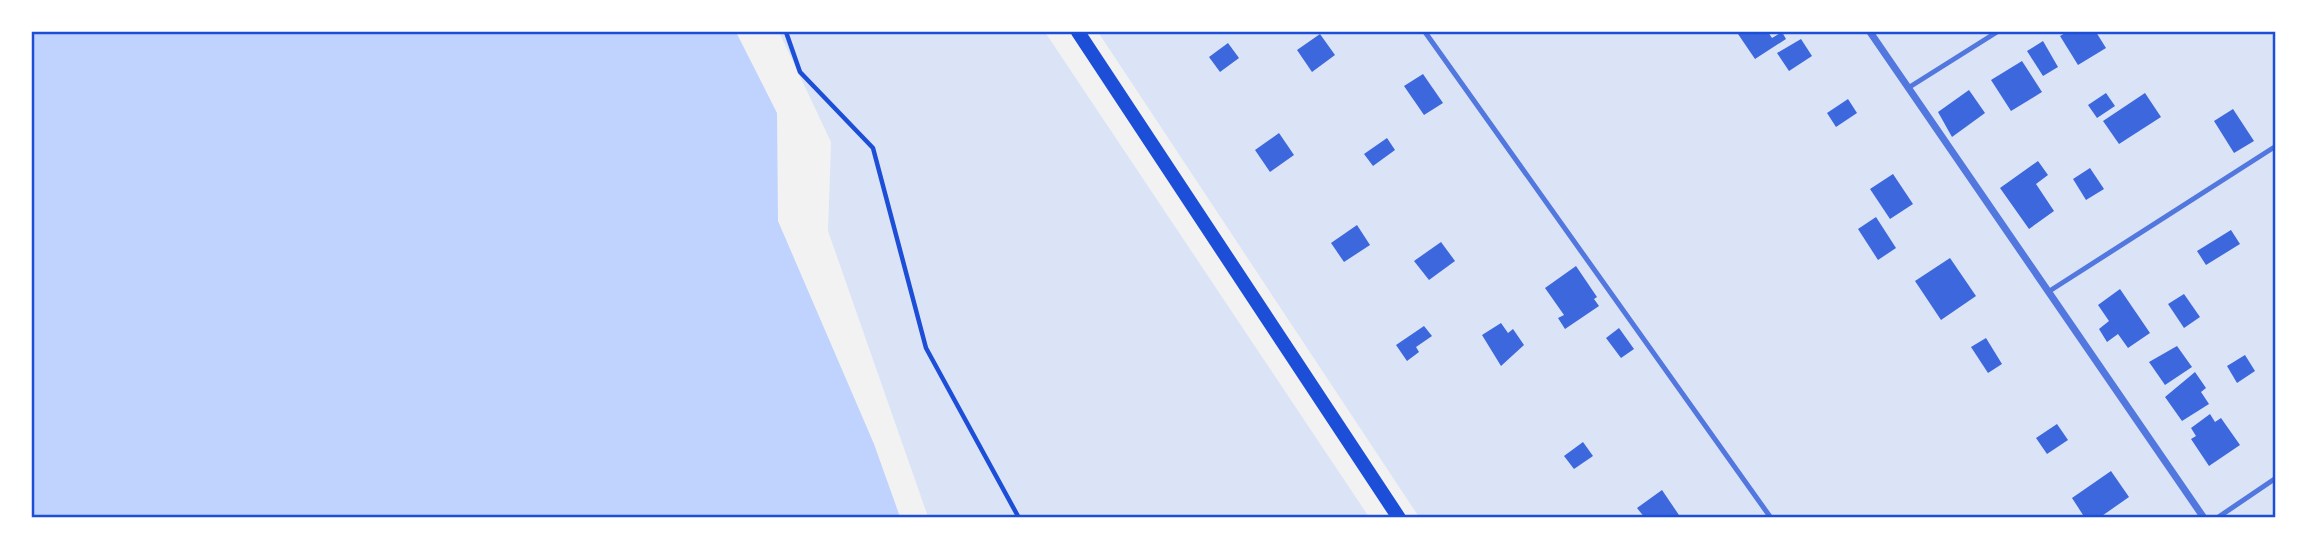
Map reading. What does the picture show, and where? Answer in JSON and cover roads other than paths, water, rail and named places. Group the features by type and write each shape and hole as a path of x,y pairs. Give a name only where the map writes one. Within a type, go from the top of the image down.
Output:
{"main road":[{"path":"1078,32 1399,517"}],"street":[{"path":"1870,32 2204,517"}],"lane":[{"path":"1425,32 1771,517"},
{"path":"1908,88 1997,32"},
{"path":"2049,292 2276,146"},
{"path":"2217,517 2276,478"}],"water":[{"path":"32,32 736,32 777,113 778,221 874,444 900,517 32,517"}]}
